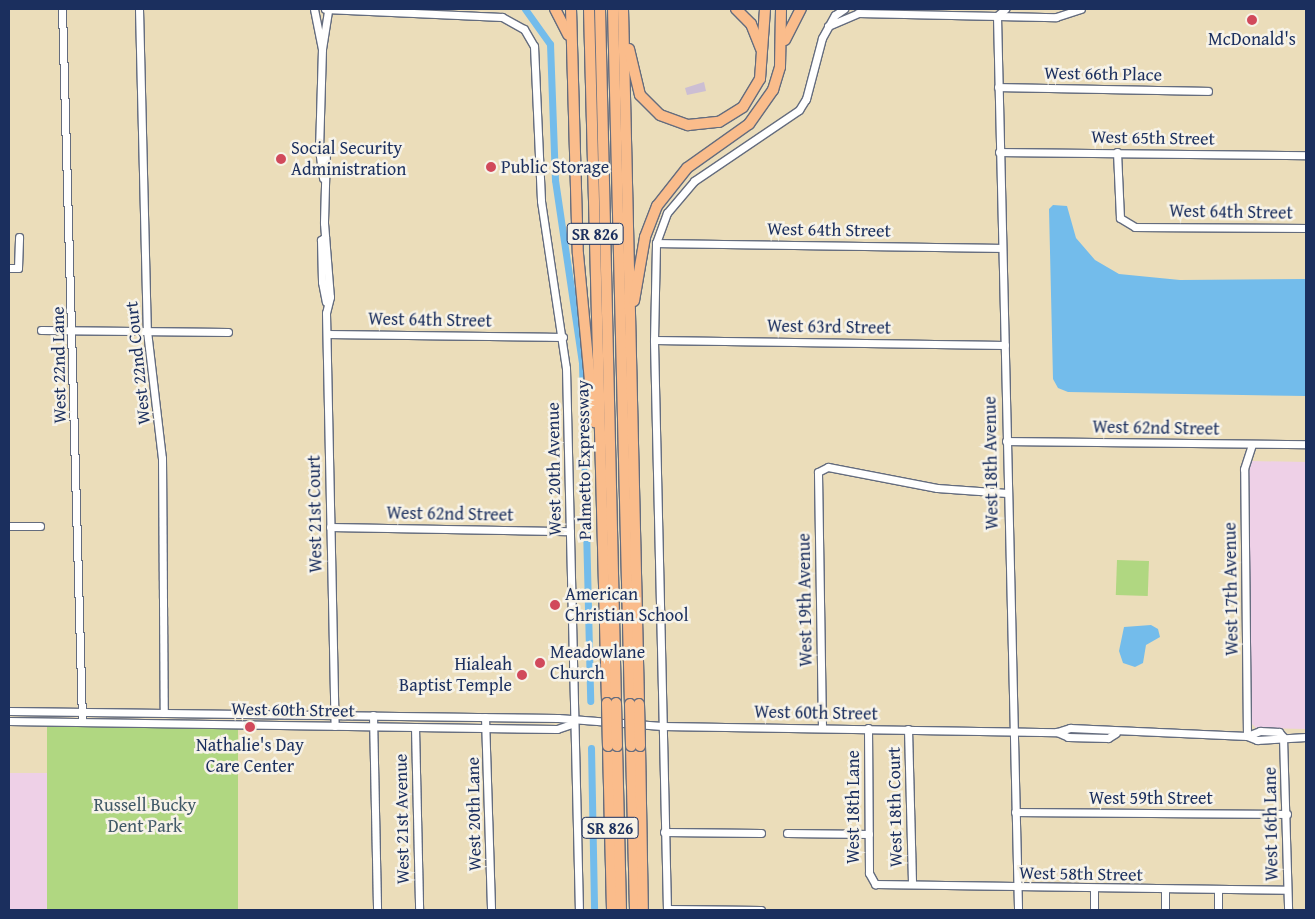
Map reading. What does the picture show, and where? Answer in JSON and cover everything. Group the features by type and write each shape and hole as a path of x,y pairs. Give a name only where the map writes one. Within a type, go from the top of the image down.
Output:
{"highway":[{"path":"555,9 571,43"},
{"path":"571,9 578,254 590,398 600,459"},
{"name":"Palmetto Expressway","path":"590,9 600,459 612,703 612,910"},
{"path":"600,9 612,703"},
{"path":"612,9 634,704"},
{"path":"623,9 640,95 674,122 704,126 737,111 760,79 765,9"},
{"name":"SR 826","path":"623,9 630,327 634,704 644,910"},
{"path":"736,9 750,24 763,55"},
{"path":"630,327 643,245 657,206 687,168 758,113 777,79 781,53 781,9"},
{"path":"781,53 800,9"},
{"path":"613,746 621,910"},
{"path":"635,746 635,910"}],"street":[{"name":"West 22nd Lane","path":"62,9 74,330 82,722"},
{"name":"West 22nd Court","path":"139,9 147,331 162,458 164,713"},
{"name":"West 21st Court","path":"314,9 322,49"},
{"path":"761,910 667,909 654,340 656,242 667,213 694,181 799,110 828,26 844,9"},
{"path":"997,16 1005,9"},
{"name":"West 21st Court","path":"326,10 322,49 322,147 326,150 323,178 325,237 329,258 326,302 334,726"},
{"name":"West 20th Avenue","path":"326,10 498,16 526,32 536,54 541,192 563,337 570,531 579,910"},
{"path":"828,26 858,13 1056,17 1080,10"},
{"name":"West 18th Avenue","path":"997,16 1005,345 1006,492 1018,910"},
{"name":"West 66th Place","path":"998,87 1208,91"},
{"name":"West 65th Street","path":"999,152 1306,155"},
{"name":"West 64th Street","path":"1117,152 1120,218 1135,227 1306,228"},
{"path":"9,268 18,268 18,236"},
{"name":"West 64th Street","path":"656,242 1002,248"},
{"path":"41,330 228,332"},
{"name":"West 64th Street","path":"327,334 563,337"},
{"name":"West 63rd Street","path":"654,340 1005,345"},
{"name":"West 62nd Street","path":"1006,441 1306,444"},
{"name":"West 17th Avenue","path":"1247,736 1244,469 1252,444"},
{"name":"West 19th Avenue","path":"822,728 818,472 828,467 936,488 1006,492"},
{"path":"9,526 40,526"},
{"name":"West 62nd Street","path":"330,527 570,531"},
{"name":"West 60th Street","path":"9,711 485,717 662,726 1057,732 1068,737 1108,738 1116,733 1247,736 1275,741 1283,737 1306,737"},
{"path":"373,715 377,910"},
{"name":"West 20th Lane","path":"485,717 487,728 491,910"},
{"name":"West 60th Street","path":"9,721 557,729 575,723"},
{"name":"West 21st Avenue","path":"415,727 419,910"},
{"name":"West 18th Lane","path":"868,728 869,873 875,884"},
{"name":"West 18th Court","path":"908,729 912,884"},
{"name":"West 16th Lane","path":"1283,737 1287,814 1288,910"},
{"name":"West 59th Street","path":"1015,812 1287,814"},
{"path":"664,832 761,833"},
{"path":"787,833 868,834"},
{"name":"West 58th Street","path":"875,884 1094,890 1287,890"},
{"path":"1094,890 1094,910"},
{"path":"1165,891 1165,910"},
{"path":"1218,891 1218,910"}],"shaded area":[{"path":"704,82 706,91 687,95 685,88"},
{"path":"1251,461 1306,462 1306,729 1256,728 1251,723 1246,467"},
{"path":"9,773 48,773 48,910 9,910"}],"green space":[{"path":"1117,560 1149,561 1148,596 1116,595"},
{"name":"Russell Bucky Dent Park","path":"47,722 238,722 238,910 47,910"}],"water":[{"path":"1053,205 1067,206 1076,238 1095,260 1119,274 1180,280 1306,279 1306,396 1068,392 1058,388 1053,379 1049,209"},
{"path":"1151,625 1158,629 1160,637 1146,645 1143,663 1135,667 1123,663 1119,651 1124,627"}],"waterway":[{"path":"525,9 550,44 555,180 582,363 590,701"},
{"path":"591,748 594,910"}],"place":[{"name":"McDonald's","path":"1252,20"},
{"name":"Social Security Administration","path":"281,159"},
{"name":"Public Storage","path":"491,167"},
{"name":"American Christian School","path":"555,605"},
{"name":"Meadowlane Church","path":"540,663"},
{"name":"Hialeah Baptist Temple","path":"522,675"},
{"name":"Nathalie's Day Care Center","path":"250,727"}]}
